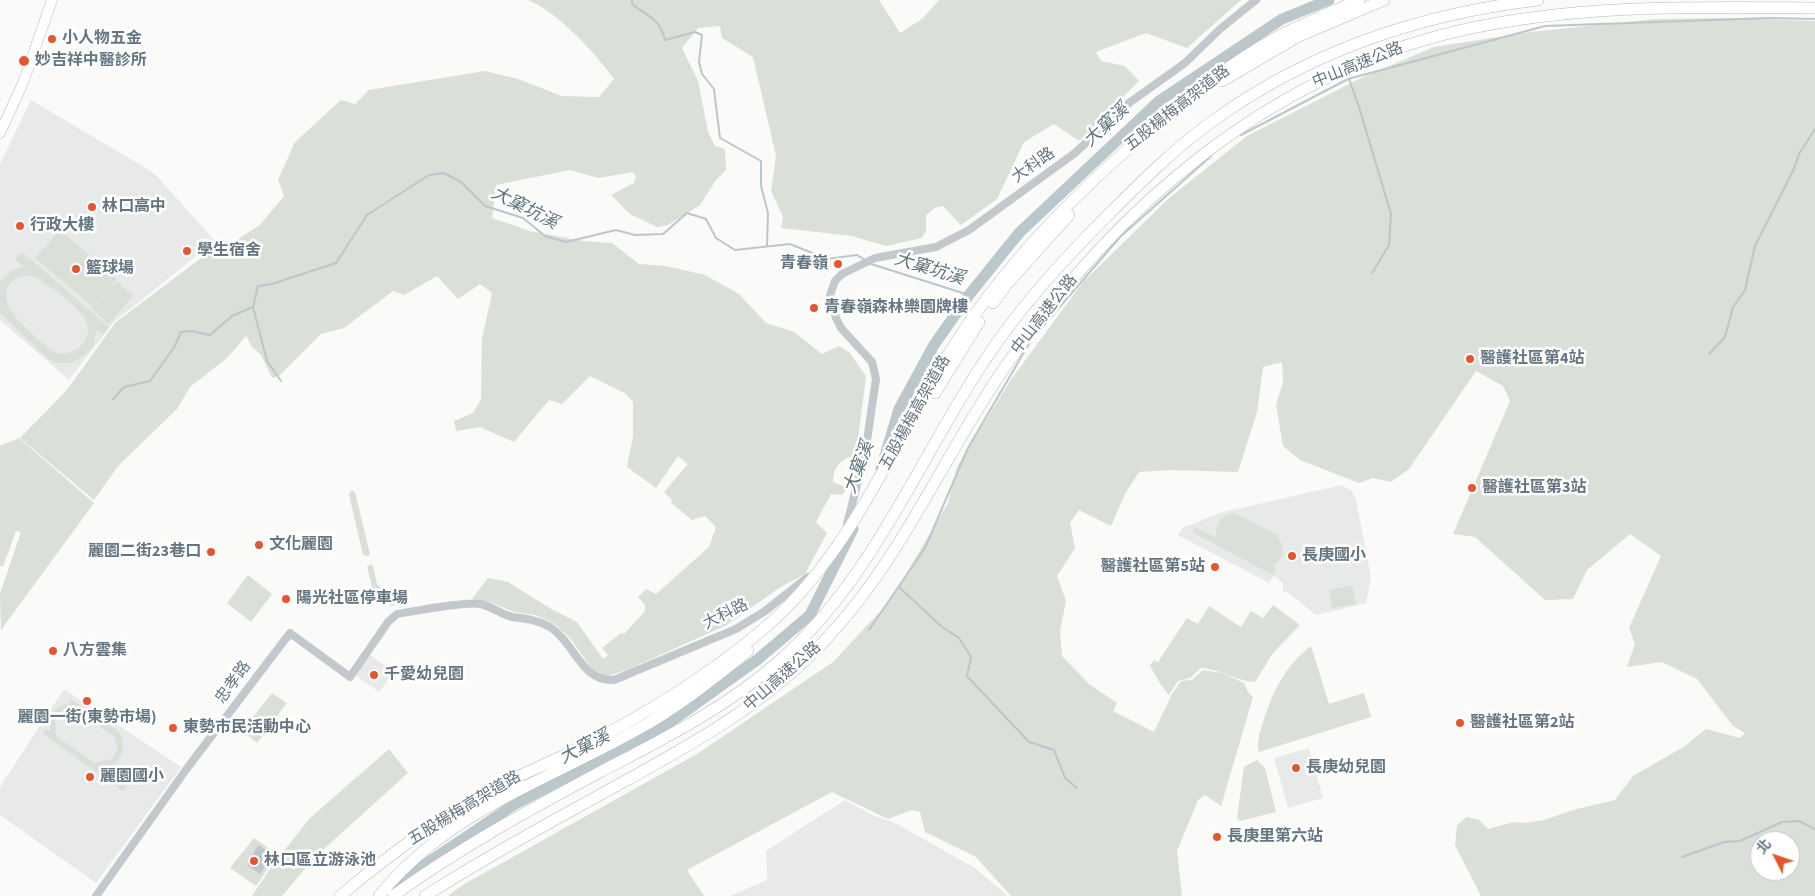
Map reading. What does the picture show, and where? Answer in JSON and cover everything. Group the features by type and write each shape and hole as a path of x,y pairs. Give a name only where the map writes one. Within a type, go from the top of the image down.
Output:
{"highway":[{"name":"五股楊梅高架道路","path":"340,896 412,840 448,816 512,779 577,749 672,696 706,674 768,624 820,569 878,482 939,370 963,331 1000,279 1054,219 1112,162 1200,88 1246,56 1293,29 1359,0"},
{"name":"五股楊梅高架道路","path":"379,896 423,852 471,815 661,716 708,683 766,636 808,593 851,538 880,492 961,348 1007,284 1060,224 1118,165 1220,82 1297,37 1384,0"},
{"name":"中山高速公路","path":"394,896 477,840 708,714 780,661 815,626 881,538 983,363 1015,318 1058,266 1144,180 1206,126 1276,80 1338,50 1416,22 1450,13 1538,0"},
{"name":"中山高速公路","path":"426,896 493,854 696,742 759,700 796,670 830,636 864,593 918,512 1003,370 1078,272 1159,192 1248,121 1291,94 1350,66 1396,48 1460,30 1545,17 1630,8 1815,8"}],"main road":[{"path":"0,133 23,83 52,0"}],"street":[{"name":"大科路","path":"290,632 350,677 388,622 397,614 474,604 548,626 565,639 590,674 597,679 614,680 736,629 765,611 820,566 847,524 865,454 872,408 875,369 866,355 841,328 832,305 831,287 842,274 875,258 936,246 969,230 1076,153 1128,102 1185,63 1232,18 1256,0"},
{"name":"忠孝路","path":"96,896 188,767 290,632"}],"shaded area":[{"path":"528,0 879,0 900,33 922,19 939,0 1241,0 1187,48 1146,33 1096,52 1101,61 1125,66 1139,81 1079,141 1054,124 1024,142 997,199 961,225 943,206 935,208 926,215 926,231 922,238 886,246 852,236 781,228 783,217 771,191 776,156 753,57 722,38 720,26 698,28 682,48 698,81 708,132 715,146 725,149 726,170 716,180 700,205 668,225 657,227 630,214 611,195 634,183 636,177 633,172 598,178 570,170 496,185 492,218 530,231 583,241 612,243 639,264 666,266 705,275 739,294 766,323 794,332 822,354 839,346 849,352 866,376 856,455 842,461 836,467 833,482 848,488 842,495 831,494 816,522 827,533 805,574 779,588 727,625 629,669 608,676 600,675 592,669 570,638 553,623 535,615 514,612 490,602 472,599 488,578 508,582 553,610 577,622 603,659 608,655 602,648 621,633 624,634 645,611 645,605 638,597 646,589 656,594 709,547 716,527 705,516 692,520 671,503 672,500 664,492 688,464 678,456 656,488 627,467 633,436 633,402 626,394 590,376 562,404 549,400 514,442 480,427 456,431 454,421 473,413 481,399 482,339 492,293 480,284 458,299 437,276 404,295 393,291 344,328 321,334 279,376 272,378 261,355 252,347 246,336 227,358 190,387 177,409 118,466 94,500 20,438 67,390 115,323 213,249 216,253 260,225 284,196 278,180 295,142 341,100 355,104 369,90 485,71 518,79 562,96 599,97 614,79 576,35 552,14"},
{"path":"1727,18 1815,21 1815,896 1481,896 1455,845 1457,825 1467,817 1479,820 1488,829 1514,822 1525,823 1544,820 1573,810 1615,800 1633,776 1685,746 1706,729 1740,738 1745,733 1733,726 1697,679 1662,662 1627,667 1635,644 1629,628 1661,556 1630,534 1587,570 1573,599 1545,600 1475,537 1453,534 1510,401 1503,386 1476,371 1409,469 1391,482 1373,478 1359,483 1300,460 1283,446 1276,405 1283,382 1282,362 1263,367 1257,412 1238,472 1171,470 1139,472 1126,492 1111,526 1079,510 1070,523 1075,548 1057,576 1066,601 1060,631 1062,656 1089,684 1117,703 1113,711 1154,732 1172,694 1181,681 1192,680 1203,670 1222,673 1244,683 1248,692 1253,697 1221,806 1205,795 1198,800 1177,851 1182,896 1011,896 976,857 925,832 920,812 912,810 888,819 832,792 687,870 704,896 448,896 461,886 697,754 833,662 890,601 948,503 957,467 1010,381 1083,282 1168,199 1247,136 1361,78 1434,47 1530,32 1655,19"},
{"name":"林口高中","path":"31,100 154,173 215,241 113,323 69,380 0,320 0,164"},
{"name":"籃球場","path":"60,230 117,279 93,307 35,258"},
{"path":"22,252 109,327 103,335 96,330 94,344 88,353 72,363 56,363 48,359 0,313 0,282 13,270 23,267 15,259","holes":["29,275 35,277 69,302 83,316 88,329 87,336 80,347 67,353 52,351 14,315 6,298 7,289 11,283 22,276"]},
{"path":"117,281 133,296 109,324 92,309"},
{"path":"19,438 94,503 1,630 0,594 21,532 16,531 3,567 0,566 0,446"},
{"name":"長庚國小","path":"1342,485 1352,491 1356,500 1371,577 1366,603 1316,615 1287,592 1283,593 1283,583 1274,576 1269,583 1178,535 1184,527 1223,512"},
{"path":"351,490 355,492 370,554 368,556 363,555 349,495"},
{"path":"1231,513 1276,534 1279,538 1283,552 1280,560 1272,566 1276,568 1273,575 1192,532 1195,527 1216,537 1216,529 1219,522"},
{"path":"370,564 373,566 377,584 396,600 397,604 391,606 373,590 367,567"},
{"path":"248,575 272,594 251,622 227,603"},
{"path":"1352,585 1356,604 1332,608 1329,590"},
{"path":"1273,605 1300,625 1273,653 1255,682 1241,680 1215,670 1201,668 1190,678 1178,681 1169,695 1161,685 1150,666 1154,660 1158,662 1187,618 1198,624 1209,606 1241,627 1251,611 1263,618"},
{"path":"1311,646 1329,704 1364,693 1371,717 1259,752 1260,731 1280,681 1293,662"},
{"name":"千愛幼兒園","path":"370,655 394,672 379,692 358,677 356,673"},
{"name":"麗園國小","path":"64,689 181,767 96,883 0,815 0,787"},
{"path":"272,693 287,703 257,743 242,731"},
{"path":"71,699 118,731 123,743 122,754 116,763 105,770 127,786 123,791 43,734 46,729 51,732 50,722 55,710 68,704","holes":["69,709 77,711 114,736 118,749 112,759 94,763 56,736 55,721 63,711"]},
{"name":"長庚幼兒園","path":"1309,748 1323,798 1288,808 1274,758"},
{"path":"389,749 408,773 315,857 282,896 252,896 272,866 310,818"},
{"path":"1257,760 1265,768 1276,812 1240,821 1237,817 1244,767"},
{"path":"845,800 874,816 895,823 975,868 1008,896 730,896 767,880 766,851"},
{"name":"林口區立游泳池","path":"254,838 277,854 256,886 230,868"},
{"path":"258,845 273,854 260,874 247,865"}],"waterway":[{"name":"大窠坑溪","path":"632,0 632,4 656,22 663,32 665,40 695,32 702,35 699,62 702,74 714,89 720,138 761,161 761,186 768,213 767,245"},
{"name":"大窠溪","path":"881,469 899,409 934,345 969,295 1019,233 1159,101 1282,19 1329,0"},
{"path":"1241,135 1348,79 1545,26 1769,18 1815,19"},
{"path":"1349,79 1391,214 1389,245 1372,273"},
{"path":"1709,354 1725,337 1733,307 1745,290 1755,246 1793,171 1799,154 1815,129"},
{"path":"1039,331 1120,237 1211,156"},
{"name":"大窠坑溪","path":"113,399 124,387 150,381 175,346 181,332 192,331 210,335 232,316 253,307 258,286 272,284 336,263 367,215 429,175 444,173 461,182 485,206 523,218 545,236 566,242 616,230 635,235 663,234 687,213 706,219 716,238 735,250 790,244 827,259 857,255 865,260"},
{"name":"大窠坑溪","path":"871,264 969,295"},
{"path":"253,307 267,361 281,381"},
{"path":"869,630 925,548 968,448 1030,342"},
{"name":"大窠溪","path":"390,888 515,804 662,728 757,660 810,615 853,529"},
{"path":"899,587 942,627 959,638 971,657 967,676 1029,742 1054,750 1065,778 1077,788"},
{"path":"1682,857 1724,842 1740,841 1782,822 1799,821 1815,829"}],"place":[{"name":"小人物五金","path":"52,39"},
{"name":"妙吉祥中醫診所","path":"24,61"},
{"name":"林口高中","path":"92,207"},
{"name":"行政大樓","path":"20,226"},
{"name":"學生宿舍","path":"187,251"},
{"name":"青春嶺","path":"838,264"},
{"name":"籃球場","path":"76,269"},
{"name":"青春嶺森林樂園牌樓","path":"814,308"},
{"name":"醫護社區第4站","path":"1470,359"},
{"name":"醫護社區第3站","path":"1472,488"},
{"name":"文化麗園","path":"259,545"},
{"name":"麗園二街23巷口","path":"211,552"},
{"name":"長庚國小","path":"1292,556"},
{"name":"醫護社區第5站","path":"1215,567"},
{"name":"陽光社區停車場","path":"286,599"},
{"name":"八方雲集","path":"53,651"},
{"name":"千愛幼兒園","path":"374,675"},
{"name":"麗園一街(東勢市場)","path":"87,701"},
{"name":"醫護社區第2站","path":"1460,723"},
{"name":"東勢市民活動中心","path":"173,728"},
{"name":"長庚幼兒園","path":"1296,768"},
{"name":"麗園國小","path":"90,777"},
{"name":"長庚里第六站","path":"1217,837"},
{"name":"林口區立游泳池","path":"254,861"}]}
